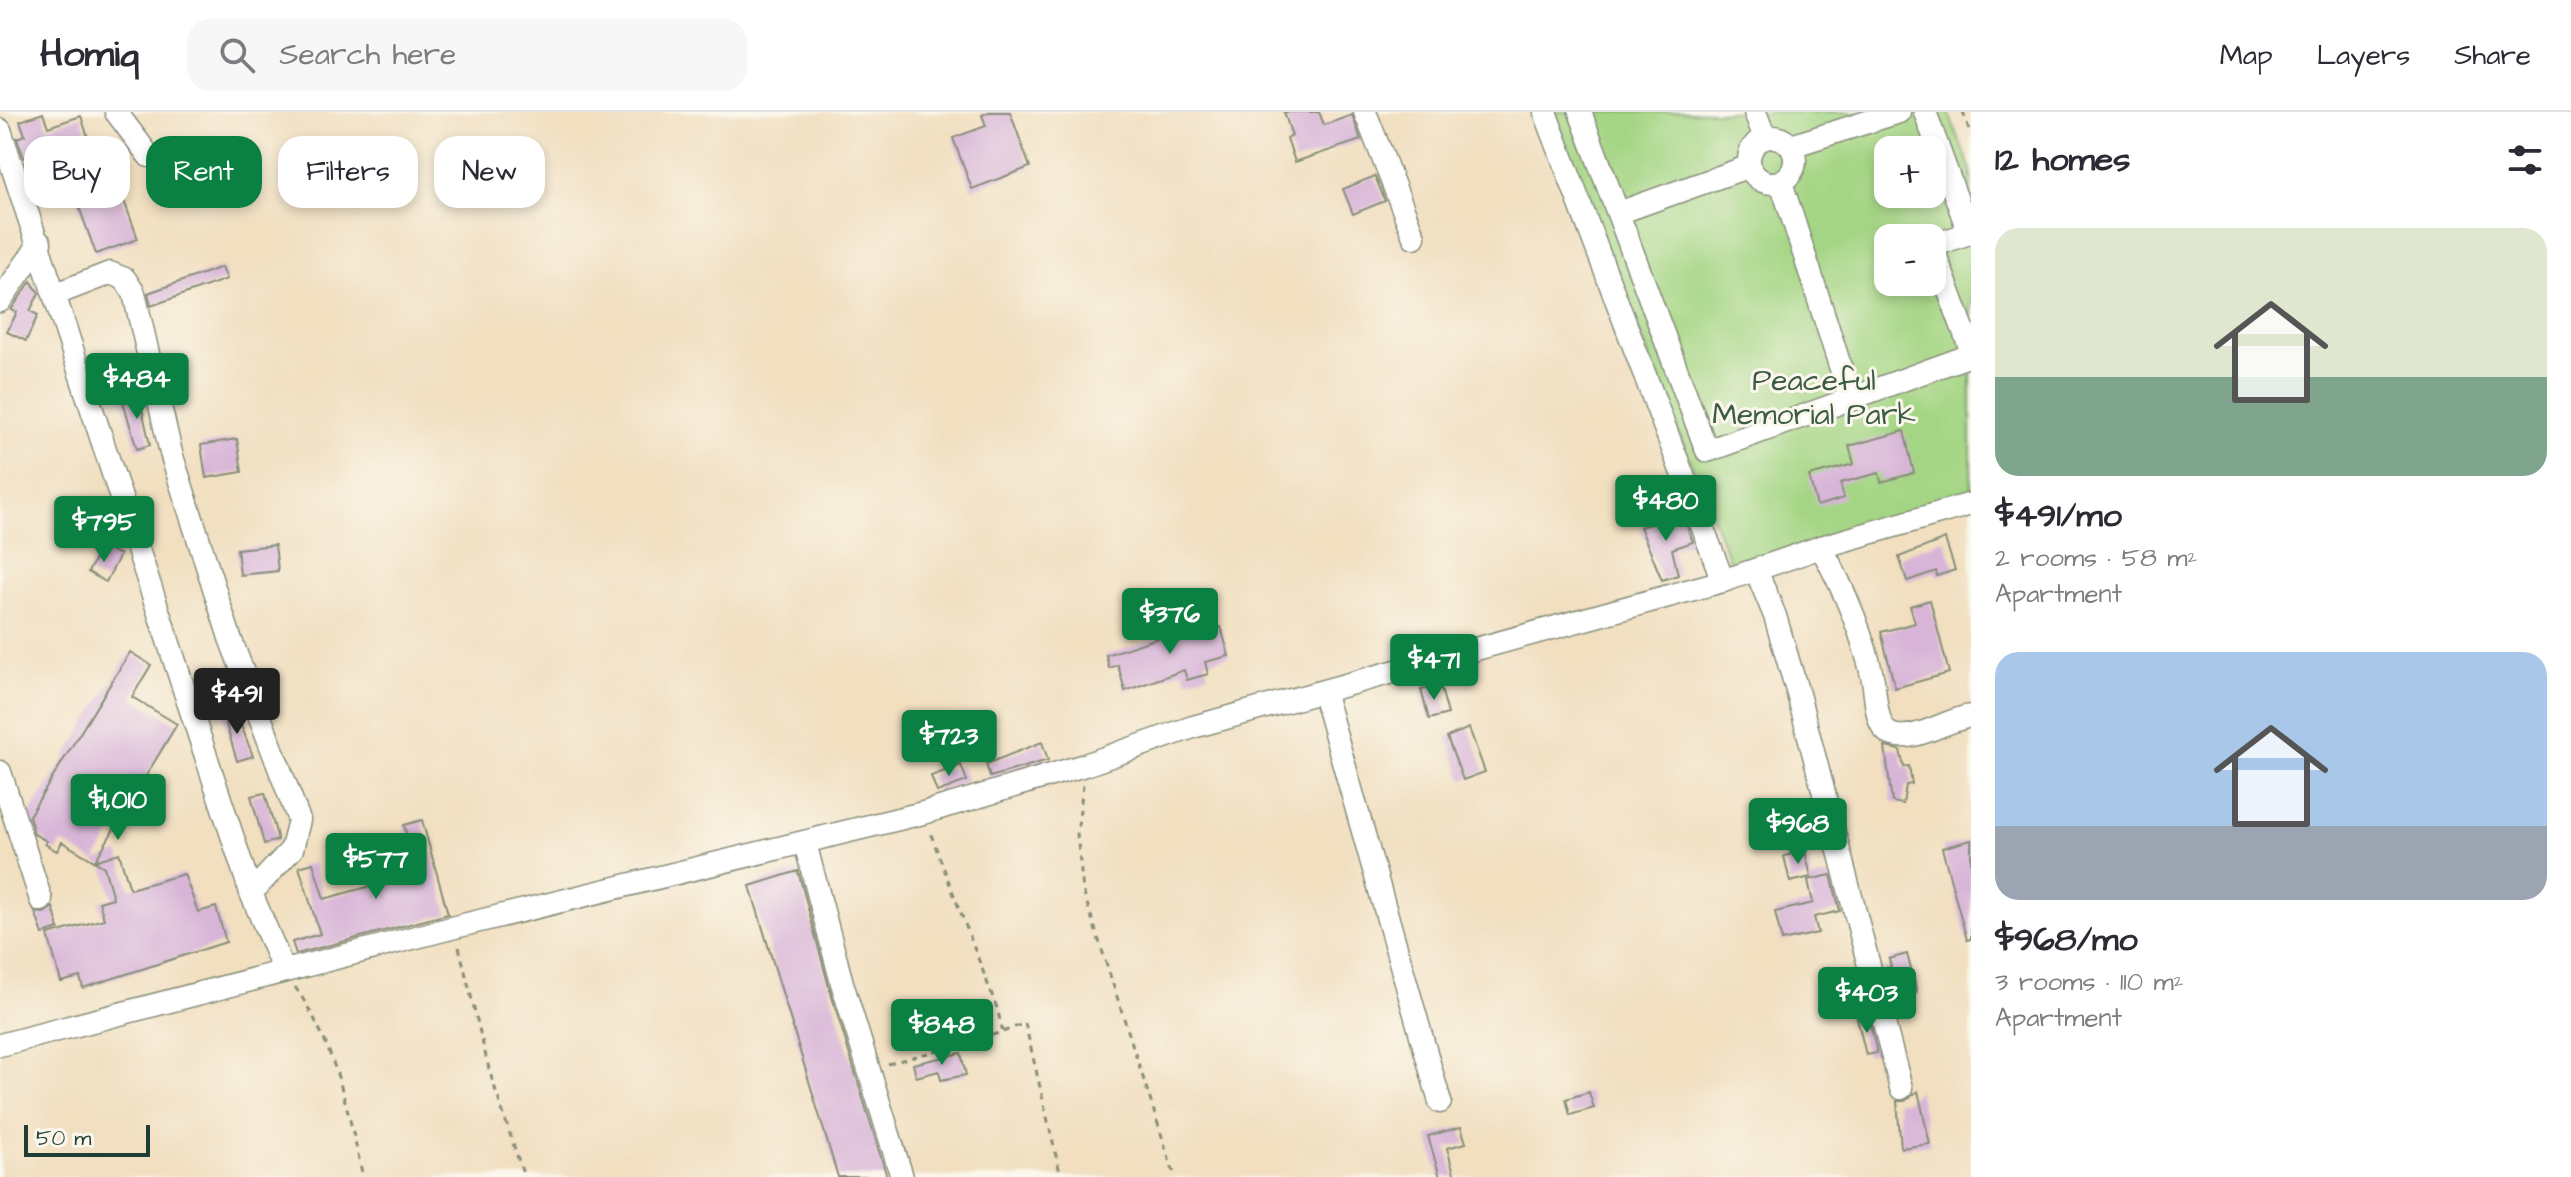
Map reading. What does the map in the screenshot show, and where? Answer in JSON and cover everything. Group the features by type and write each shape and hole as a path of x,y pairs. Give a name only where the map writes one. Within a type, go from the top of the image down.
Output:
{"street":[{"path":"116,112 146,152"},
{"path":"1365,112 1414,237"},
{"path":"1545,112 1723,581"},
{"path":"1580,112 1707,451 1851,400 1971,352 1946,284"},
{"path":"1755,112 1765,138"},
{"path":"1791,146 1899,112"},
{"path":"1925,112 1969,233 1946,241"},
{"path":"0,130 5,165 40,243 251,893 284,971"},
{"path":"1776,137 1791,146 1795,164 1793,172 1781,182 1761,181 1750,166 1751,152 1765,138 1776,137"},
{"path":"1618,213 1750,166"},
{"path":"1781,182 1851,400"},
{"path":"0,301 40,243"},
{"path":"56,294 110,273 125,279 134,293 171,453 230,638 299,820 292,849 251,893"},
{"path":"0,1045 455,927 923,813 1085,765 1193,727 1324,694 1723,581 1821,547 1971,504"},
{"path":"1821,547 1852,608 1872,677 1881,727 1890,735 1904,737 1971,716"},
{"path":"1756,570 1775,616 1798,694 1901,1088"},
{"path":"1324,694 1440,1102"},
{"path":"0,772 41,900"},
{"path":"805,843 842,983 902,1177"}],"path":[{"path":"1963,112 1971,135"},
{"path":"1085,765 1077,834 1083,891 1175,1177"},
{"path":"923,813 997,1008 1003,1032"},
{"path":"455,927 490,1073 524,1177"},
{"path":"284,971 317,1019 345,1098 363,1177"},
{"path":"870,1069 1025,1023 1061,1177"}],"green space":[{"name":"Peaceful Memorial Park","path":"1553,112 1948,112 1971,170 1971,495 1732,567"}],"building":[{"path":"1010,112 1030,167 972,189 953,138 986,126 982,115"},
{"path":"1284,112 1319,112 1324,125 1352,115 1361,140 1295,162 1287,138 1292,136"},
{"path":"43,113 48,127 81,116 87,136 24,136 24,158 17,138 25,135 20,121"},
{"path":"1375,176 1385,201 1353,214 1343,189"},
{"path":"79,208 127,208 138,239 96,254"},
{"path":"222,267 227,279 151,306 148,293"},
{"path":"31,281 39,293 30,311 38,315 26,341 7,332 17,312 11,310"},
{"path":"139,395 150,445 137,449 122,398"},
{"path":"1904,431 1914,473 1881,482 1879,473 1840,483 1844,498 1817,506 1809,476 1854,464 1849,446"},
{"path":"237,439 242,472 206,478 201,445"},
{"path":"1682,514 1693,542 1672,549 1678,575 1662,580 1640,527"},
{"path":"1945,539 1955,570 1937,576 1936,571 1907,581 1899,557"},
{"path":"275,545 278,571 240,575 237,549"},
{"path":"102,546 120,555 106,582 88,572"},
{"path":"1930,600 1949,673 1895,688 1881,632 1915,623 1910,606"},
{"path":"1210,621 1212,630 1221,627 1229,656 1205,662 1208,674 1187,680 1184,670 1125,691 1118,665 1109,668 1106,655"},
{"path":"130,652 151,665 132,697 177,724 95,861 119,853 130,889 184,874 198,912 216,907 226,942 83,988 80,977 61,982 48,935 104,919 99,902 113,898 104,867 62,842 57,851 45,844 47,841 34,834 29,816"},
{"path":"1440,685 1448,714 1429,719 1421,690"},
{"path":"235,710 253,756 237,761 223,714"},
{"path":"1469,728 1485,772 1463,780 1447,737"},
{"path":"1042,742 1048,760 990,777 986,764"},
{"path":"1885,747 1900,750 1904,767 1909,766 1912,784 1906,785 1903,804 1892,802"},
{"path":"961,765 967,781 937,792 931,776"},
{"path":"265,793 278,840 264,844 251,796"},
{"path":"422,820 448,914 296,954 292,942 320,934 299,867 313,863 324,899 418,873 404,825"},
{"path":"1971,840 1971,939 1967,940 1942,848"},
{"path":"1805,851 1811,877 1790,882 1784,856"},
{"path":"798,871 829,987 887,1177 838,1177 750,886"},
{"path":"1831,875 1840,911 1814,917 1818,933 1782,941 1775,912 1813,903 1808,880"},
{"path":"53,907 59,929 43,934 35,912 44,913"},
{"path":"1907,954 1917,992 1892,999 1884,969 1891,967 1889,959"},
{"path":"1868,1015 1877,1053 1866,1055 1857,1018"},
{"path":"961,1053 966,1075 941,1080 939,1071 916,1077 913,1064"},
{"path":"1918,1091 1930,1144 1901,1148 1897,1101 1905,1101"},
{"path":"1589,1092 1594,1108 1570,1115 1566,1099"},
{"path":"1461,1127 1466,1143 1447,1148 1455,1177 1440,1177 1428,1136"}]}
